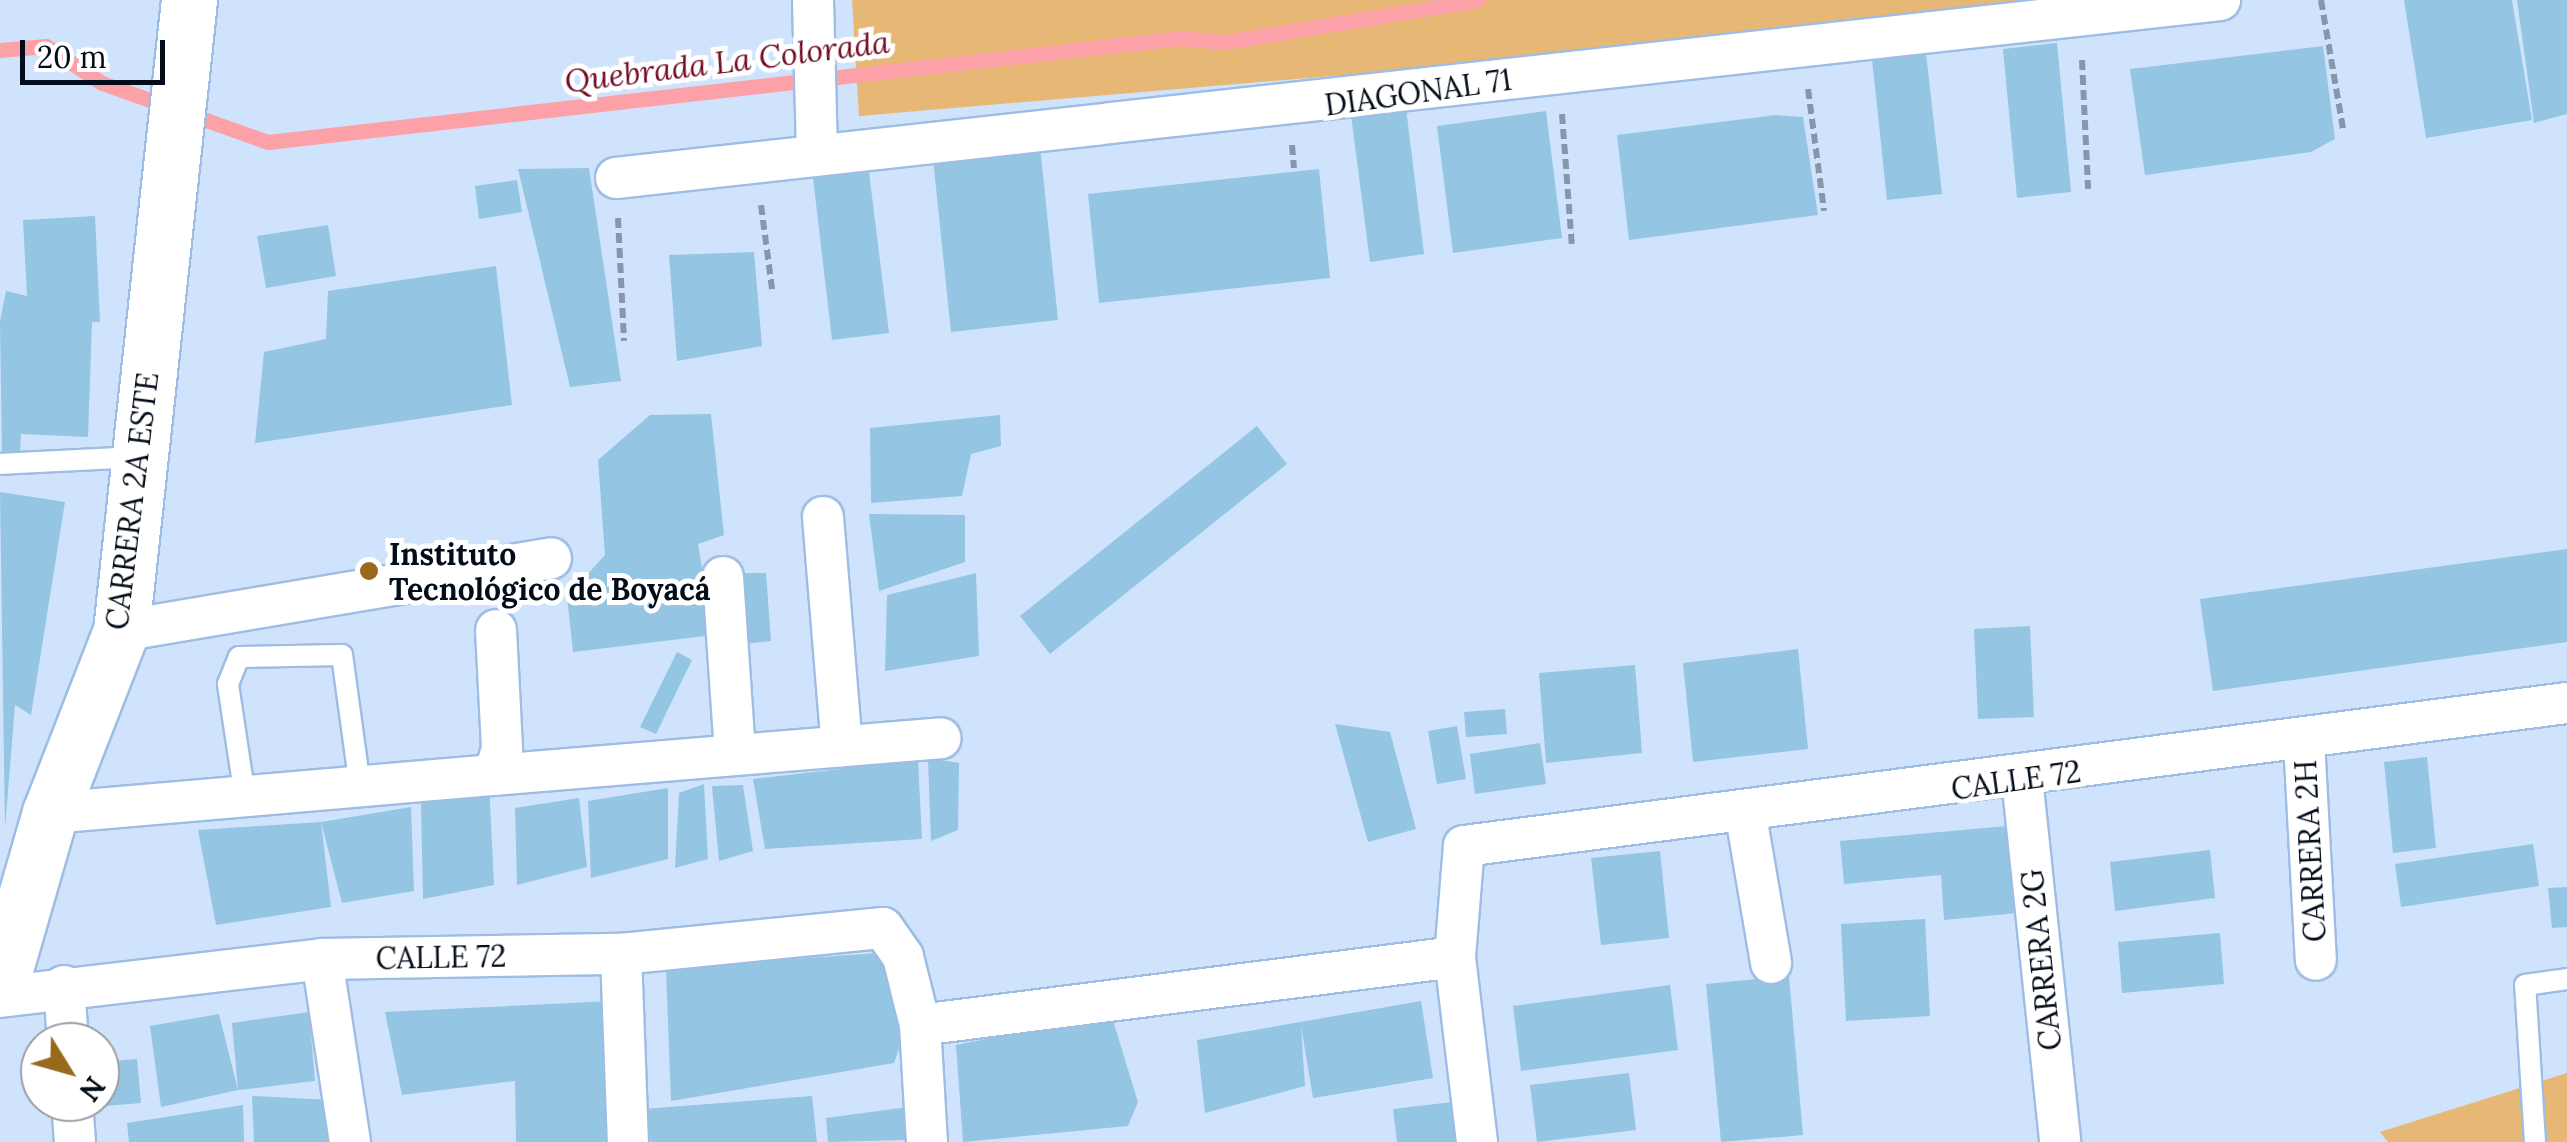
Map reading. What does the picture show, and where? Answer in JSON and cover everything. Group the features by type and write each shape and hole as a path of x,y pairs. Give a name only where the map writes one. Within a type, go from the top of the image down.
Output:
{"street":[{"name":"CARRERA 2A ESTE","path":"0,986 50,813 121,631 188,0"},
{"path":"813,0 817,155"},
{"name":"DIAGONAL 71","path":"616,178 1802,48 2079,11 2220,0"},
{"path":"823,518 842,746"},
{"path":"121,631 552,558"},
{"path":"723,577 735,755"},
{"path":"494,775 502,748 496,630"},
{"name":"CALLE 72","path":"1455,958 1464,846 1746,816 2567,703"},
{"path":"50,813 940,738"},
{"name":"CARRERA 2H","path":"2304,742 2316,960"},
{"name":"CARRERA 2G","path":"2022,778 2060,1142"},
{"path":"1746,816 1772,963"},
{"name":"CALLE 72","path":"0,997 64,986 322,959 621,954 883,928 903,958 920,1024"},
{"path":"621,954 628,1142"},
{"path":"927,1142 920,1024 1455,958 1477,1142"},
{"path":"322,959 350,1142"},
{"path":"64,986 67,1022"}],"lane":[{"path":"0,464 138,457"},
{"path":"245,797 228,684 239,657 342,654 360,786"},
{"path":"2534,1142 2525,985 2567,979"}],"path":[{"path":"2321,0 2343,129"},
{"path":"2079,11 2088,189"},
{"path":"1802,48 1824,211"},
{"path":"1559,73 1572,248"},
{"path":"755,162 772,288"},
{"path":"616,178 624,342"}],"shaded area":[{"path":"852,0 2060,0 2062,14 859,116"},
{"path":"2567,1073 2567,1142 2388,1142 2380,1132"}],"building":[{"path":"2404,0 2512,0 2532,120 2426,138"},
{"path":"2517,0 2567,0 2567,114 2534,123"},
{"path":"2057,43 2071,192 2017,198 2003,49"},
{"path":"2323,46 2335,139 2311,152 2145,175 2130,69"},
{"path":"1926,53 1942,194 1887,200 1872,59"},
{"path":"1406,108 1424,254 1370,262 1351,115"},
{"path":"1546,111 1562,238 1453,253 1437,126"},
{"path":"1776,115 1803,117 1818,215 1629,240 1617,135"},
{"path":"1040,146 1058,320 951,332 933,159"},
{"path":"589,168 621,381 570,387 518,169"},
{"path":"1319,169 1330,278 1099,303 1088,194"},
{"path":"869,172 889,333 832,340 813,178"},
{"path":"517,180 522,212 479,219 475,186"},
{"path":"95,216 100,322 92,322 88,437 21,434 20,453 2,453 0,321 6,291 27,296 23,220"},
{"path":"328,225 336,276 266,288 257,236"},
{"path":"754,252 762,346 677,361 669,255"},
{"path":"496,266 512,405 255,443 264,352 326,339 328,291"},
{"path":"711,414 724,535 698,544 713,635 573,652 567,597 605,555 598,460 650,415"},
{"path":"1000,415 1001,446 971,454 962,496 871,503 870,428"},
{"path":"1257,426 1287,464 1050,654 1020,616"},
{"path":"0,492 65,502 31,715 15,705 5,828"},
{"path":"869,514 965,515 965,562 879,591"},
{"path":"2567,549 2567,642 2213,691 2200,599"},
{"path":"744,573 766,573 771,641 744,644"},
{"path":"976,573 979,656 885,671 887,595"},
{"path":"2030,626 2034,717 1978,719 1974,629"},
{"path":"1798,649 1808,749 1693,762 1683,663"},
{"path":"677,652 692,660 656,734 640,727"},
{"path":"1635,665 1642,753 1546,763 1539,673"},
{"path":"1505,709 1507,734 1466,737 1464,712"},
{"path":"1335,724 1390,732 1416,829 1368,842"},
{"path":"1457,726 1466,779 1437,784 1428,731"},
{"path":"1540,743 1546,784 1475,794 1470,754"},
{"path":"2427,757 2436,848 2393,853 2384,762"},
{"path":"928,758 959,763 958,830 931,841"},
{"path":"918,760 922,839 765,849 753,779"},
{"path":"489,782 494,885 423,899 421,804"},
{"path":"704,784 708,859 675,868 679,793"},
{"path":"743,785 753,851 719,861 712,786"},
{"path":"668,788 668,859 591,878 588,801"},
{"path":"579,798 587,867 517,885 515,808"},
{"path":"411,807 414,891 342,903 321,822"},
{"path":"321,822 331,907 216,925 198,830"},
{"path":"2018,825 2017,913 1944,920 1941,875 1844,884 1840,841"},
{"path":"2533,844 2539,886 2401,907 2395,864"},
{"path":"2210,850 2215,898 2115,911 2110,862"},
{"path":"1660,851 1669,938 1601,945 1591,858"},
{"path":"2567,887 2567,927 2552,928 2548,888"},
{"path":"1925,919 1930,1016 1846,1021 1841,924"},
{"path":"2220,933 2224,984 2122,993 2118,942"},
{"path":"892,952 909,1020 894,1063 671,1101 666,968"},
{"path":"1789,976 1803,1135 1721,1142 1706,984"},
{"path":"1670,985 1678,1050 1521,1071 1513,1006"},
{"path":"612,1001 615,1142 516,1142 515,1081 402,1095 385,1012"},
{"path":"1421,1001 1433,1078 1313,1098 1301,1026 1305,1086 1205,1113 1197,1040"},
{"path":"309,1012 315,1081 238,1090 232,1023"},
{"path":"219,1014 238,1090 161,1107 150,1026"},
{"path":"1111,1014 1138,1102 1128,1126 963,1142 956,1045"},
{"path":"137,1059 141,1103 120,1105 120,1060"},
{"path":"1629,1073 1636,1130 1537,1142 1530,1085"},
{"path":"252,1096 331,1100 334,1142 254,1142"},
{"path":"812,1096 817,1142 651,1142 643,1109"},
{"path":"1461,1101 1465,1142 1397,1142 1393,1109"},
{"path":"243,1105 244,1142 129,1142 127,1123"},
{"path":"908,1107 905,1140 828,1142 826,1118"}],"waterway":[{"name":"Quebrada La Colorada","path":"0,50 46,46 102,83 268,142 1179,38 1225,42 1478,0"}],"place":[{"name":"Instituto Tecnológico de Boyacá","path":"369,571"}]}
